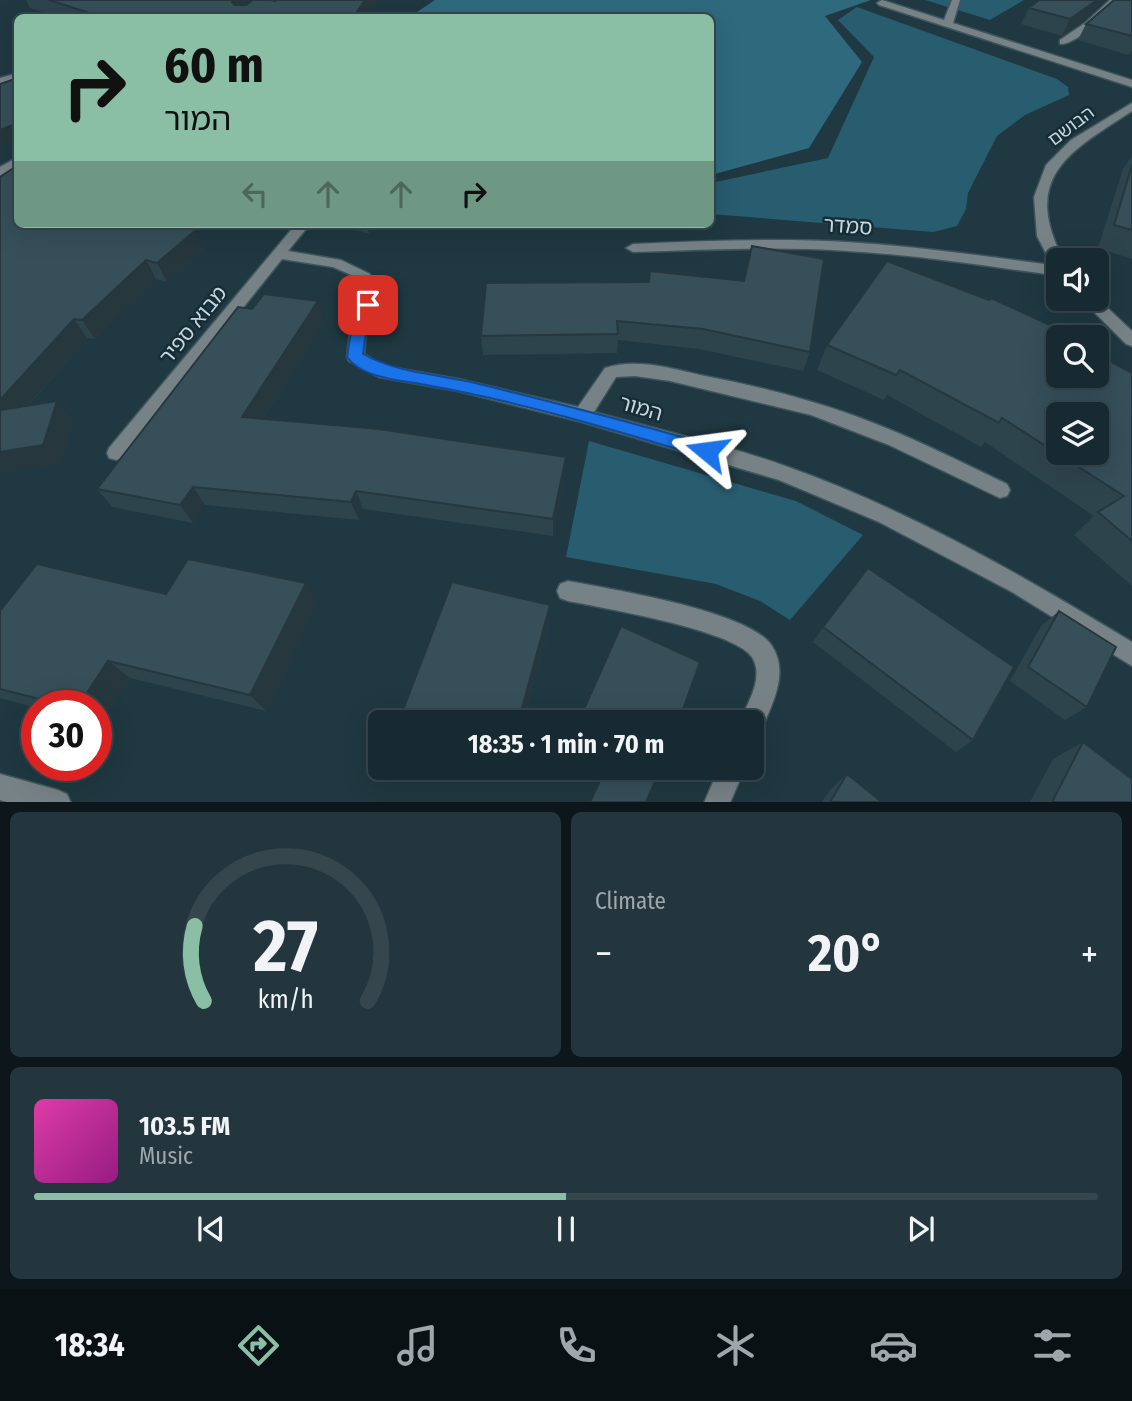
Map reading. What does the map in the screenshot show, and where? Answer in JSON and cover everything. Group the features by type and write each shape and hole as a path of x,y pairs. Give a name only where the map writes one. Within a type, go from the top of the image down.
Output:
{"street":[{"path":"947,25 957,0"},
{"path":"1063,42 1115,0"},
{"path":"882,3 1132,84"},
{"name":"הבושם","path":"1050,248 1044,236 1041,197 1052,165 1075,143 1132,106"},
{"name":"מבוא ספיר","path":"116,453 300,228"},
{"name":"סמדר","path":"633,248 728,244 816,245 911,252 1046,269"},
{"name":"המור","path":"278,254 336,263 363,274 368,305 358,332 355,357 379,370 458,385 582,415 783,473 886,516 1020,585 1132,655"},
{"path":"1102,311 1132,340"},
{"path":"582,415 611,372 633,368 754,392 830,414 916,449 1000,490"},
{"path":"568,591 664,610 745,636 763,652 768,685 757,710"},
{"path":"717,802 727,780"},
{"path":"0,787 54,802"}],"shaded area":[{"path":"435,0 871,0 825,16 862,62 809,148 714,174 714,14 417,12"},
{"path":"925,0 1024,0 990,20"},
{"path":"857,7 1057,79 1068,87 1069,95 1025,115 997,136 968,193 966,209 957,226 933,232 714,214 714,182 828,158 874,57 838,20"},
{"path":"589,441 796,501 863,535 790,620 760,601 716,584 566,557"}],"building":[{"path":"49,0 234,0 232,2 235,5 246,5 253,0 365,0 356,13 381,14 93,14"},
{"path":"1039,0 1097,0 1070,19 1029,8"},
{"path":"1114,0 1132,0 1132,36 1086,24"},
{"path":"14,79 14,125 0,130 0,84"},
{"path":"1132,165 1132,230 1114,225"},
{"path":"14,168 14,228 196,230 157,263 146,260 82,320 74,319 0,400 0,177"},
{"path":"752,246 824,259 810,352 703,329 617,321 618,334 481,336 486,283 649,282 650,271 744,281"},
{"path":"887,261 989,300 991,298 1050,325 1046,325 1046,388 1109,388 1109,361 1132,373 1132,541 1098,512 1124,496 1076,465 1109,465 1109,402 1046,402 1046,446 1002,418 999,423 900,370 896,375 827,345"},
{"path":"264,294 318,301 242,417 379,429 566,457 553,519 356,491 351,502 193,487 180,505 97,489 238,307 252,309"},
{"path":"57,401 43,445 0,452 0,410"},
{"path":"188,559 306,583 250,695 108,661 89,690 21,690 21,694 0,689 0,611 37,564 166,594"},
{"path":"868,568 1014,667 973,740 823,627"},
{"path":"452,582 550,605 522,710 403,710"},
{"path":"1059,611 1116,647 1087,707 1028,667"},
{"path":"621,626 700,662 683,710 584,710"},
{"path":"1083,742 1132,779 1132,802 1052,802"},
{"path":"847,774 882,802 830,802"},
{"path":"600,780 656,780 646,802 590,802"}],"route":[{"path":"368,305 358,332 355,357 379,370 458,385 582,415 707,451"}]}
